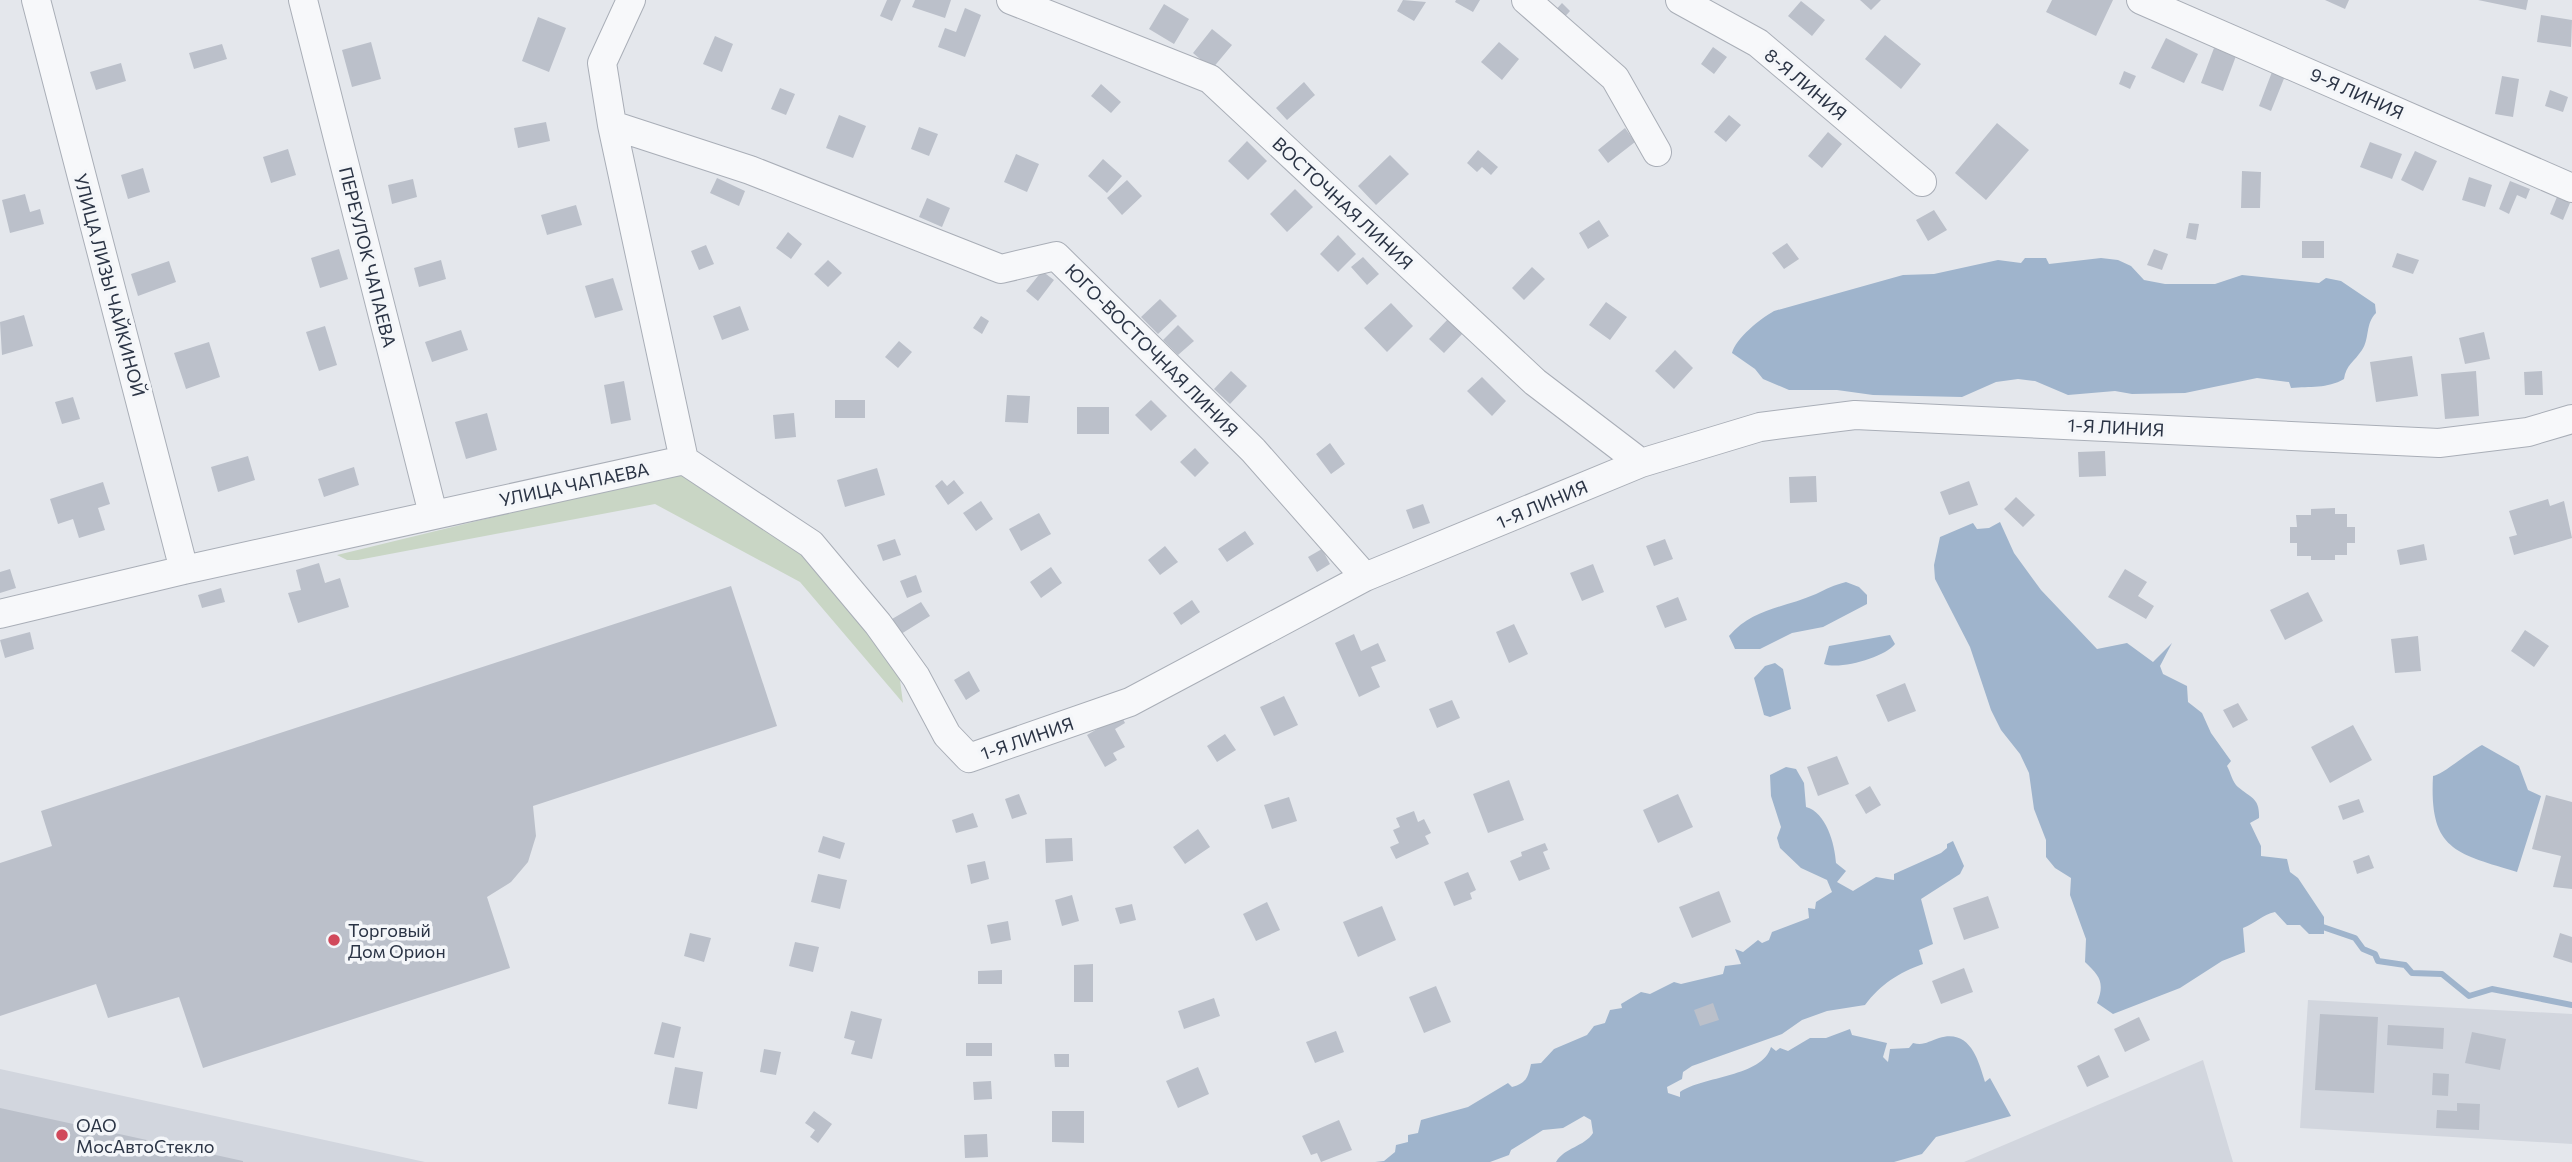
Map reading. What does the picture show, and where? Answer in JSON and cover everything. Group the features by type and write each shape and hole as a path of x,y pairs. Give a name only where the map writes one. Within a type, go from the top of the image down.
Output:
{"street":[{"name":"УЛИЦА ЛИЗЫ ЧАЙКИНОЙ","path":"36,0 184,570"},
{"name":"ПЕРЕУЛОК ЧАПАЕВА","path":"303,0 433,514"},
{"path":"631,0 602,63 612,125 684,460"},
{"name":"ВОСТОЧНАЯ ЛИНИЯ","path":"1011,0 1210,79 1535,382 1641,463"},
{"path":"1526,0 1615,78 1657,152"},
{"name":"8-Я ЛИНИЯ","path":"1680,0 1758,43 1922,183"},
{"name":"9-Я ЛИНИЯ","path":"2141,0 2572,188"},
{"name":"ЮГО-ВОСТОЧНАЯ ЛИНИЯ","path":"612,125 750,170 1001,269 1056,256 1253,450 1365,578"},
{"name":"1-Я ЛИНИЯ","path":"684,460 811,544 877,624 915,677 947,735 969,758 1130,702 1365,578 1641,463 1760,427 1855,415 2439,443 2528,432 2572,419"},
{"name":"УЛИЦА ЧАПАЕВА","path":"0,614 184,570 684,460"}],"shaded area":[{"path":"2308,1000 2572,1014 2572,1144 2300,1128"},
{"path":"2203,1060 2233,1162 1964,1162"},
{"path":"0,1069 425,1162 0,1162"}],"green space":[{"path":"674,473 692,478 807,547 904,669 900,680 903,703 800,582 655,504 358,560 347,560 337,555"}],"water":[{"path":"2025,258 2046,258 2049,264 2101,258 2118,260 2131,266 2144,280 2165,284 2215,284 2242,275 2319,283 2326,278 2341,281 2375,304 2376,313 2370,322 2364,345 2348,367 2344,379 2318,387 2291,388 2289,382 2257,378 2185,393 2132,394 2115,391 2068,395 2035,381 2018,379 1996,382 1962,397 1873,395 1837,390 1789,390 1763,379 1755,369 1732,353 1743,335 1774,311 1903,275 1934,274 1998,260 2021,263"},
{"path":"2000,522 2014,553 2041,590 2097,649 2127,643 2153,662 2172,643 2160,666 2163,674 2187,686 2188,702 2202,713 2211,733 2231,761 2227,766 2234,783 2254,799 2258,806 2259,818 2250,823 2261,846 2261,856 2287,859 2290,872 2298,878 2324,917 2324,934 2309,934 2300,925 2287,925 2275,912 2270,913 2243,928 2245,952 2222,961 2180,988 2113,1014 2097,1003 2101,990 2100,980 2085,962 2086,939 2070,895 2071,878 2055,868 2046,857 2046,840 2034,809 2029,773 2020,754 2001,730 1991,710 1970,647 1935,579 1934,565 1940,537 1973,523 1977,529 1989,528"},
{"path":"1846,582 1859,587 1867,595 1867,604 1823,627 1792,633 1760,649 1735,649 1729,636 1748,620"},
{"path":"1890,635 1895,644 1873,658 1851,664 1824,664 1829,646"},
{"path":"1775,663 1783,669 1791,709 1770,717 1764,715 1754,678 1765,666"},
{"path":"2482,745 2519,766 2528,790 2541,796 2517,872 2462,853 2450,845 2441,834 2436,820 2433,776"},
{"path":"1786,767 1796,769 1804,783 1806,807 1819,815 1828,830 1836,863 1846,871 1837,882 1853,891 1876,877 1894,880 1894,874 1941,853 1947,848 1947,844 1953,841 1964,866 1960,874 1921,899 1933,944 1919,950 1923,964 1891,980 1865,1005 1827,1011 1802,1020 1782,1034 1692,1066 1683,1072 1682,1079 1667,1087 1668,1093 1680,1097 1680,1092 1690,1087 1744,1070 1765,1057 1771,1047 1776,1051 1780,1048 1788,1051 1810,1038 1826,1038 1850,1029 1852,1035 1887,1043 1883,1057 1888,1062 1890,1049 1909,1048 1913,1043 1923,1044 1950,1036 1958,1038 1971,1048 1985,1082 1990,1078 2011,1116 1936,1137 1922,1154 1894,1162 1556,1162 1564,1153 1593,1133 1591,1120 1584,1116 1563,1128 1543,1130 1511,1150 1509,1155 1490,1162 1375,1162 1384,1161 1395,1152 1396,1145 1408,1142 1408,1135 1418,1133 1421,1120 1468,1107 1508,1083 1512,1087 1520,1084 1527,1076 1531,1064 1541,1063 1554,1049 1587,1035 1594,1026 1605,1023 1610,1010 1622,1008 1621,1004 1641,992 1650,994 1674,982 1681,984 1723,974 1725,966 1741,964 1735,949 1743,952 1758,940 1762,943 1769,940 1772,932 1809,918 1808,908 1815,909 1816,902 1832,892 1827,880 1801,868 1780,848 1777,838 1781,827 1771,796 1770,775"}],"building":[{"path":"887,0 901,0 892,21 880,16"},
{"path":"915,0 951,0 945,18 912,7"},
{"path":"1403,0 1426,2 1414,21 1397,11"},
{"path":"1480,0 1473,12 1455,2"},
{"path":"1860,0 1881,0 1871,10"},
{"path":"2052,0 2113,0 2096,36 2046,12"},
{"path":"2325,0 2349,0 2345,9"},
{"path":"2478,0 2528,0 2526,10"},
{"path":"1801,1 1825,20 1812,36 1788,16"},
{"path":"1562,3 1570,11 1561,21 1553,13"},
{"path":"1164,4 1189,19 1174,44 1149,29"},
{"path":"965,8 981,15 965,57 938,47 945,28 956,32"},
{"path":"2541,15 2572,20 2571,47 2537,42"},
{"path":"538,17 566,28 549,72 522,61"},
{"path":"1212,29 1232,45 1212,69 1193,53"},
{"path":"1885,35 1921,64 1901,89 1865,59"},
{"path":"715,36 733,44 722,72 703,64"},
{"path":"2166,38 2198,54 2184,83 2151,68"},
{"path":"371,42 381,79 352,87 342,50"},
{"path":"1499,42 1519,59 1502,80 1481,62"},
{"path":"222,44 227,59 194,69 189,53"},
{"path":"1713,47 1727,57 1714,74 1701,64"},
{"path":"2214,48 2236,56 2223,91 2201,83"},
{"path":"121,63 126,81 96,90 90,72"},
{"path":"2124,71 2136,76 2130,89 2119,84"},
{"path":"2272,72 2285,76 2271,111 2259,106"},
{"path":"2502,76 2519,79 2513,117 2495,114"},
{"path":"1304,82 1315,95 1287,120 1276,108"},
{"path":"1101,84 1121,102 1111,113 1091,96"},
{"path":"780,88 795,94 786,115 771,109"},
{"path":"2550,90 2568,97 2563,112 2545,106"},
{"path":"839,115 866,126 853,158 826,148"},
{"path":"1729,115 1741,125 1726,142 1714,132"},
{"path":"546,122 550,141 518,148 514,128"},
{"path":"1997,123 2029,150 1986,200 1955,173"},
{"path":"919,127 938,134 929,156 911,149"},
{"path":"1625,128 1635,142 1608,163 1598,150"},
{"path":"1828,132 1842,144 1822,168 1808,156"},
{"path":"1247,141 1267,161 1248,180 1228,161"},
{"path":"2370,142 2402,154 2392,179 2360,167"},
{"path":"288,149 296,175 271,183 263,157"},
{"path":"1478,150 1498,167 1491,175 1482,167 1477,172 1467,163"},
{"path":"2415,151 2437,161 2423,191 2401,180"},
{"path":"1016,154 1039,164 1027,192 1004,182"},
{"path":"1390,155 1409,174 1376,205 1358,186"},
{"path":"1103,159 1122,176 1107,193 1088,176"},
{"path":"143,168 150,192 128,199 121,175"},
{"path":"2242,171 2261,172 2260,208 2241,208"},
{"path":"2469,177 2492,185 2485,207 2462,200"},
{"path":"717,178 745,191 739,206 710,193"},
{"path":"413,179 417,197 392,204 388,185"},
{"path":"1127,180 1142,196 1122,215 1107,198"},
{"path":"2510,181 2530,189 2526,199 2517,195 2509,214 2499,209"},
{"path":"1295,189 1313,207 1287,232 1270,214"},
{"path":"25,194 30,212 40,209 44,224 10,233 2,200"},
{"path":"2557,197 2570,203 2563,220 2550,214"},
{"path":"927,198 950,208 942,227 919,217"},
{"path":"576,205 582,225 547,235 541,215"},
{"path":"1934,210 1947,230 1928,241 1916,220"},
{"path":"1599,220 1609,236 1588,249 1579,233"},
{"path":"2189,223 2199,224 2196,240 2186,238"},
{"path":"788,232 802,244 791,259 776,248"},
{"path":"1338,235 1356,254 1338,272 1320,254"},
{"path":"2302,241 2324,241 2324,258 2302,258"},
{"path":"1787,243 1799,259 1784,269 1772,253"},
{"path":"706,245 714,264 699,270 691,251"},
{"path":"339,249 348,279 320,288 311,258"},
{"path":"2154,249 2168,254 2162,270 2147,265"},
{"path":"2397,253 2419,260 2413,274 2392,267"},
{"path":"1363,257 1379,274 1367,285 1351,267"},
{"path":"441,260 446,279 419,287 414,268"},
{"path":"828,260 842,273 828,287 814,274"},
{"path":"169,261 176,282 138,296 131,274"},
{"path":"1532,267 1545,279 1524,300 1512,288"},
{"path":"1042,271 1054,280 1038,301 1026,291"},
{"path":"613,278 623,310 595,318 585,286"},
{"path":"1160,299 1177,316 1158,334 1141,317"},
{"path":"1606,302 1627,317 1610,340 1589,325"},
{"path":"1391,303 1413,326 1387,352 1364,328"},
{"path":"740,306 749,330 722,340 713,316"},
{"path":"24,315 33,346 2,355 0,322"},
{"path":"981,316 989,321 982,334 973,328"},
{"path":"1449,318 1464,332 1444,353 1429,339"},
{"path":"1178,325 1194,341 1178,355 1163,340"},
{"path":"325,326 337,365 319,371 306,332"},
{"path":"461,330 468,350 432,362 425,342"},
{"path":"2484,332 2490,359 2465,364 2459,338"},
{"path":"899,341 912,352 898,368 885,357"},
{"path":"209,342 220,377 186,389 174,353"},
{"path":"1675,350 1693,368 1674,389 1655,371"},
{"path":"2412,356 2418,396 2376,402 2370,362"},
{"path":"1231,371 1247,386 1230,404 1214,389"},
{"path":"2476,371 2479,416 2445,419 2441,374"},
{"path":"2542,371 2543,395 2525,395 2524,372"},
{"path":"1482,377 1506,401 1492,416 1467,391"},
{"path":"624,381 631,420 611,424 604,385"},
{"path":"1007,395 1030,396 1028,423 1005,422"},
{"path":"73,397 80,419 62,424 55,402"},
{"path":"835,400 865,400 865,418 835,418"},
{"path":"1151,400 1167,416 1151,431 1135,415"},
{"path":"1077,407 1109,407 1109,434 1077,434"},
{"path":"487,413 497,450 466,459 455,422"},
{"path":"794,413 796,437 775,439 773,415"},
{"path":"1330,443 1345,464 1331,474 1316,454"},
{"path":"1195,448 1209,463 1195,477 1180,462"},
{"path":"2105,451 2106,476 2079,477 2078,452"},
{"path":"248,456 255,480 218,492 211,467"},
{"path":"354,467 359,485 324,497 318,479"},
{"path":"877,468 885,495 845,507 837,480"},
{"path":"1816,476 1817,502 1790,503 1789,477"},
{"path":"942,480 947,486 954,480 964,493 948,505 935,486"},
{"path":"1969,481 1978,505 1949,515 1940,492"},
{"path":"103,482 110,504 98,508 105,530 79,538 73,519 58,524 50,499"},
{"path":"2016,497 2035,515 2023,527 2004,509"},
{"path":"2548,499 2550,506 2564,501 2572,538 2514,555 2509,537 2517,535 2509,511"},
{"path":"981,501 993,519 976,531 963,513"},
{"path":"1423,504 1430,523 1413,529 1406,510"},
{"path":"2335,508 2335,514 2347,514 2347,527 2355,527 2355,543 2347,543 2347,555 2335,555 2335,560 2311,560 2311,556 2297,556 2297,543 2290,543 2290,527 2297,527 2296,515 2311,515 2311,509"},
{"path":"1039,513 1051,534 1021,551 1009,529"},
{"path":"1245,531 1254,544 1227,562 1218,549"},
{"path":"895,539 901,555 883,561 877,545"},
{"path":"1665,539 1673,559 1654,566 1646,546"},
{"path":"2424,544 2427,560 2400,565 2397,550"},
{"path":"1165,546 1178,562 1160,575 1148,560"},
{"path":"1322,549 1330,564 1317,572 1308,557"},
{"path":"319,563 325,583 340,578 349,607 298,623 288,593 301,590 296,570"},
{"path":"1593,564 1604,592 1582,601 1570,573"},
{"path":"1051,567 1062,583 1041,598 1030,582"},
{"path":"10,569 16,588 0,593 0,572"},
{"path":"2125,569 2147,582 2138,596 2154,606 2146,619 2108,597"},
{"path":"916,575 922,592 907,598 900,581"},
{"path":"731,586 777,726 533,806 536,836 528,862 511,882 487,897 510,968 203,1068 179,997 108,1018 96,984 0,1016 0,863 52,846 41,811"},
{"path":"221,588 225,602 202,608 198,595"},
{"path":"2308,592 2323,621 2285,640 2270,610"},
{"path":"1678,597 1687,620 1665,628 1656,606"},
{"path":"1192,600 1200,612 1181,625 1173,613"},
{"path":"921,602 930,616 901,634 892,619"},
{"path":"1514,624 1528,654 1509,663 1496,632"},
{"path":"2525,630 2549,646 2534,667 2511,651"},
{"path":"30,632 34,649 5,658 0,640"},
{"path":"1354,634 1361,651 1378,643 1386,661 1371,667 1380,687 1359,697 1335,643"},
{"path":"2418,636 2421,671 2395,673 2391,639"},
{"path":"969,671 980,691 966,700 954,680"},
{"path":"1905,683 1916,711 1888,722 1876,695"},
{"path":"1284,696 1298,725 1274,736 1260,707"},
{"path":"1452,700 1460,718 1437,728 1429,709"},
{"path":"2238,703 2248,720 2233,728 2223,710"},
{"path":"1121,715 1125,723 1115,729 1125,747 1113,753 1117,760 1105,767 1087,735"},
{"path":"2353,725 2372,760 2330,783 2311,747"},
{"path":"1225,734 1236,750 1217,762 1207,746"},
{"path":"1837,756 1849,784 1818,796 1807,767"},
{"path":"1509,780 1524,820 1488,833 1473,794"},
{"path":"1870,786 1881,805 1866,814 1855,795"},
{"path":"1019,794 1027,814 1012,819 1005,799"},
{"path":"1678,794 1693,827 1658,843 1643,810"},
{"path":"2546,795 2572,802 2572,889 2553,887 2561,856 2532,849"},
{"path":"1289,797 1297,821 1272,829 1264,805"},
{"path":"2359,799 2364,812 2343,820 2338,806"},
{"path":"1414,811 1418,822 1424,819 1431,833 1425,836 1429,844 1396,859 1390,847 1399,843 1393,830 1400,827 1396,818"},
{"path":"973,813 978,827 956,833 952,820"},
{"path":"1198,829 1210,847 1185,864 1173,847"},
{"path":"823,836 845,843 840,859 818,852"},
{"path":"1072,838 1073,861 1046,863 1045,839"},
{"path":"1545,843 1548,850 1543,852 1550,869 1519,881 1510,861 1522,856 1521,852"},
{"path":"2369,855 2374,868 2357,874 2353,861"},
{"path":"985,861 989,879 971,884 967,865"},
{"path":"1468,872 1476,890 1470,893 1472,899 1454,906 1444,882"},
{"path":"818,874 847,880 840,909 811,902"},
{"path":"1719,891 1731,922 1692,938 1679,907"},
{"path":"1072,895 1079,921 1062,926 1055,900"},
{"path":"1988,896 1999,928 1964,940 1953,908"},
{"path":"1267,902 1280,930 1256,941 1243,914"},
{"path":"1132,904 1136,920 1120,924 1115,908"},
{"path":"1382,906 1396,940 1358,957 1343,922"},
{"path":"1008,921 1011,940 991,944 987,925"},
{"path":"690,933 711,938 704,962 684,956"},
{"path":"2560,933 2572,937 2572,963 2553,957"},
{"path":"795,942 819,947 813,972 789,966"},
{"path":"1093,964 1093,1002 1074,1002 1074,965"},
{"path":"1964,968 1973,992 1941,1004 1932,981"},
{"path":"1002,970 1002,984 978,984 978,971"},
{"path":"1436,986 1451,1022 1424,1033 1409,997"},
{"path":"1214,998 1220,1016 1184,1029 1178,1011"},
{"path":"1713,1003 1719,1020 1700,1026 1694,1010"},
{"path":"851,1011 882,1019 872,1059 851,1054 855,1041 844,1038"},
{"path":"2320,1014 2378,1017 2374,1093 2315,1090"},
{"path":"2139,1017 2150,1040 2125,1052 2114,1029"},
{"path":"662,1022 681,1027 674,1058 654,1054"},
{"path":"2388,1025 2444,1028 2443,1049 2387,1045"},
{"path":"1336,1031 1344,1052 1315,1063 1306,1042"},
{"path":"2472,1032 2506,1039 2500,1070 2465,1063"},
{"path":"966,1043 992,1043 992,1056 966,1056"},
{"path":"764,1049 781,1052 776,1075 760,1072"},
{"path":"1054,1054 1069,1054 1069,1067 1055,1067"},
{"path":"2099,1055 2109,1077 2087,1087 2077,1066"},
{"path":"675,1067 703,1072 697,1109 668,1104"},
{"path":"1198,1067 1209,1094 1178,1108 1166,1081"},
{"path":"2433,1073 2449,1074 2448,1096 2432,1095"},
{"path":"991,1081 992,1099 974,1100 973,1082"},
{"path":"2457,1103 2480,1104 2479,1130 2436,1128 2437,1110 2457,1111"},
{"name":"ОАО МосАвтоСтекло","path":"0,1108 243,1161 243,1162 0,1162"},
{"path":"814,1111 832,1124 818,1143 810,1137 815,1130 805,1123"},
{"path":"1052,1111 1084,1111 1084,1143 1052,1142"},
{"path":"1339,1120 1352,1150 1321,1162 1317,1153 1311,1155 1302,1136"},
{"path":"987,1134 988,1157 965,1158 964,1135"}],"waterway":[{"path":"2317,925 2355,938 2363,949 2375,954 2378,961 2405,965 2412,973 2442,974 2469,996 2492,989 2572,1005"}],"place":[{"name":"Торговый Дом Орион","path":"334,940"},
{"name":"ОАО МосАвтоСтекло","path":"62,1135"}]}
